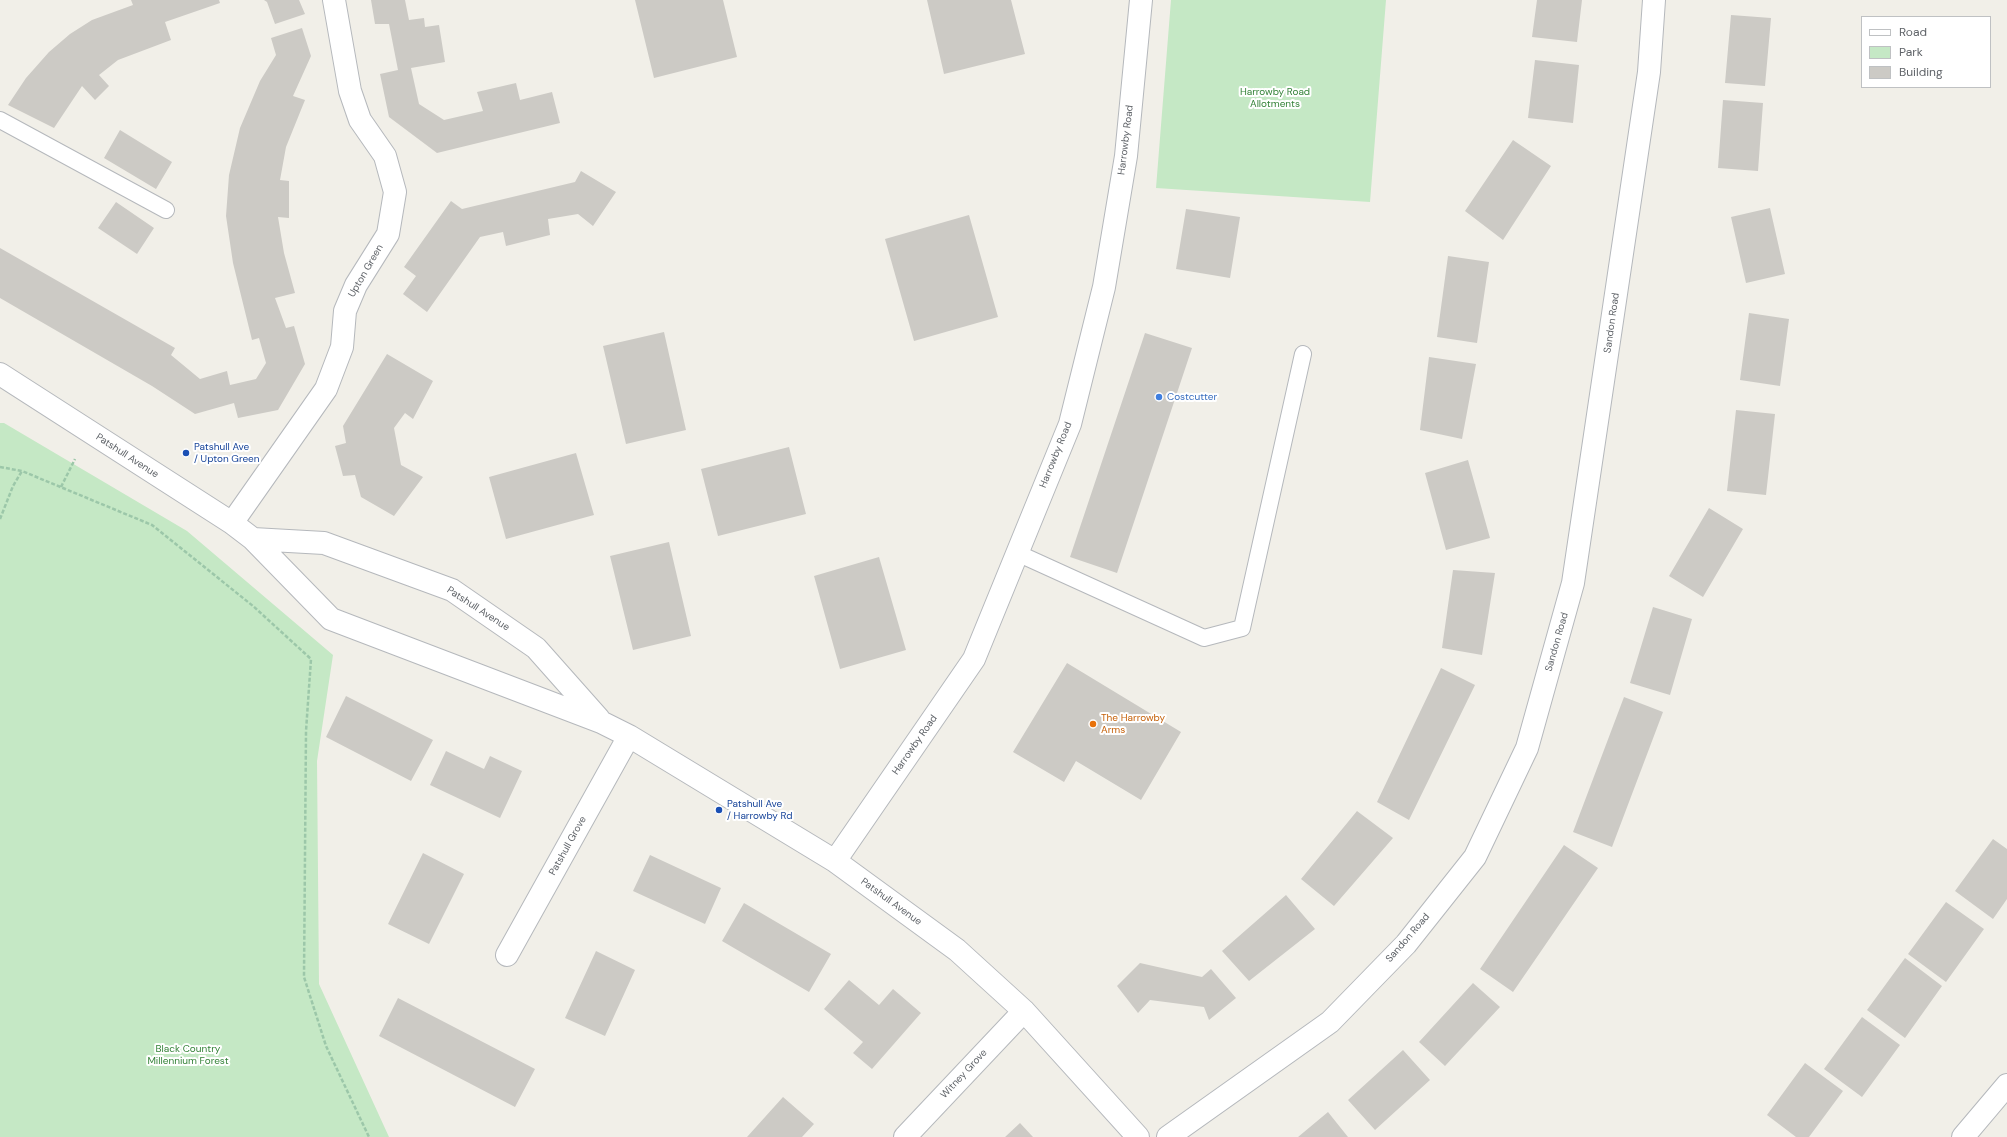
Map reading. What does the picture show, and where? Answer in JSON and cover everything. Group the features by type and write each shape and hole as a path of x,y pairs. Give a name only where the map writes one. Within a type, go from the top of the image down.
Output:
{"street":[{"name":"Upton Green","path":"232,523 326,389 342,347 345,311 356,285 388,234 395,192 385,156 360,120 350,91 334,0"},
{"name":"Harrowby Road","path":"835,861 974,659 1070,424 1104,287 1126,156 1141,0"},
{"name":"Sandon Road","path":"1168,1137 1330,1022 1406,944 1475,857 1527,748 1573,583 1648,72 1654,0"},
{"name":"Patshull Avenue","path":"0,374 232,523 253,539 331,619 601,722 629,736 835,861 957,950 1024,1011 1138,1137"},
{"name":"Patshull Avenue","path":"253,539 324,544 452,590 536,648 601,722"},
{"name":"Patshull Grove","path":"506,955 629,736"},
{"name":"Witney Grove","path":"905,1137 1024,1011"},
{"path":"1962,1137 2007,1085"}],"lane":[{"path":"0,120 166,210"},
{"path":"1017,552 1204,638 1242,628 1303,354"}],"path":[{"path":"0,467 22,471 152,525 253,606 311,659 306,731 304,977 326,1046 369,1137"},
{"path":"0,519 13,486 22,471"}],"green space":[{"name":"Harrowby Road Allotments","path":"1171,0 1386,0 1370,202 1156,188"},
{"name":"Black Country Millennium Forest","path":"0,423 4,423 187,531 333,655 317,761 319,984 389,1137 0,1137"}],"building":[{"path":"131,0 219,0 220,3 165,22 171,40 118,60 99,75 109,86 95,100 82,86 54,128 8,105 26,78 49,52 70,34 92,20 133,5"},
{"path":"264,0 299,0 305,14 275,24 267,2"},
{"path":"371,0 405,0 409,20 424,18 425,27 439,25 445,62 411,68 419,104 444,120 483,111 477,92 516,83 520,100 552,92 560,123 437,153 389,117 380,74 398,70 389,24 375,24"},
{"path":"635,0 723,0 737,57 654,78"},
{"path":"927,0 1011,0 1025,54 944,74"},
{"path":"1537,0 1582,0 1577,42 1532,37"},
{"path":"1731,15 1771,18 1765,86 1725,83"},
{"path":"302,28 311,56 293,96 305,100 286,147 280,180 289,181 289,218 278,217 284,253 295,293 275,298 286,328 294,326 305,364 278,410 238,418 234,403 195,414 152,386 0,298 0,248 175,348 171,355 200,379 227,371 230,385 256,379 266,363 259,338 252,340 233,263 226,216 229,175 240,128 260,81 276,55 271,38"},
{"path":"1535,60 1579,65 1573,123 1528,118"},
{"path":"1723,100 1763,103 1758,171 1718,168"},
{"path":"120,130 172,162 156,189 104,158"},
{"path":"1513,140 1551,166 1503,240 1465,211"},
{"path":"581,171 616,192 593,226 578,214 548,219 550,235 506,246 503,232 480,237 427,312 403,294 416,276 404,267 451,201 462,209 575,182"},
{"path":"116,202 154,228 137,254 98,228"},
{"path":"1770,208 1785,274 1746,283 1731,217"},
{"path":"1186,209 1240,217 1230,278 1176,269"},
{"path":"969,215 998,317 914,341 885,239"},
{"path":"1448,256 1489,262 1477,343 1437,337"},
{"path":"1749,313 1789,319 1780,386 1740,380"},
{"path":"664,332 686,430 626,444 603,346"},
{"path":"1145,333 1192,348 1117,573 1070,557"},
{"path":"387,354 433,381 413,419 405,413 394,428 401,465 423,477 394,516 361,497 355,475 343,476 335,446 346,443 343,426"},
{"path":"1429,357 1476,364 1462,439 1420,430"},
{"path":"1736,410 1775,414 1766,495 1727,491"},
{"path":"789,447 806,514 718,536 701,469"},
{"path":"576,453 594,515 506,539 489,477"},
{"path":"1468,460 1490,538 1446,550 1425,473"},
{"path":"1709,508 1743,529 1703,597 1669,576"},
{"path":"669,542 691,636 633,650 610,556"},
{"path":"879,557 906,650 840,669 814,576"},
{"path":"1453,570 1495,573 1482,655 1442,648"},
{"path":"1653,607 1692,619 1670,695 1630,683"},
{"path":"1067,663 1181,732 1141,800 1076,761 1064,782 1013,752"},
{"path":"1441,668 1475,685 1409,820 1377,802"},
{"path":"346,696 433,740 411,781 326,737"},
{"path":"1624,697 1663,712 1612,847 1573,832"},
{"path":"446,751 484,769 490,756 522,771 500,818 430,785"},
{"path":"1357,811 1393,838 1334,906 1301,879"},
{"path":"1993,839 2007,849 2007,899 1993,919 1955,891"},
{"path":"1564,845 1598,868 1513,992 1480,969"},
{"path":"423,853 464,874 429,944 388,924"},
{"path":"650,855 721,888 705,924 633,891"},
{"path":"1286,895 1315,929 1249,981 1222,951"},
{"path":"1946,902 1984,929 1946,982 1908,954"},
{"path":"744,903 831,954 809,992 722,941"},
{"path":"596,951 635,970 605,1036 565,1018"},
{"path":"1905,958 1942,986 1905,1038 1867,1010"},
{"path":"1140,963 1202,977 1211,969 1236,998 1209,1020 1204,1007 1150,1000 1138,1013 1117,986"},
{"path":"849,980 879,1005 893,989 921,1013 872,1069 853,1053 863,1042 824,1009"},
{"path":"1473,983 1500,1007 1445,1066 1419,1042"},
{"path":"398,998 535,1069 515,1107 379,1036"},
{"path":"1862,1017 1900,1045 1862,1097 1824,1069"},
{"path":"1403,1050 1430,1080 1375,1130 1348,1100"},
{"path":"1805,1063 1843,1091 1809,1137 1796,1137 1767,1115"},
{"path":"783,1097 814,1124 802,1137 747,1137"},
{"path":"1328,1112 1348,1137 1298,1137"},
{"path":"1020,1123 1033,1137 1005,1137"}],"place":[{"name":"Costcutter","path":"1159,397"},
{"name":"Patshull Ave / Upton Green","path":"186,453"},
{"name":"The Harrowby Arms","path":"1093,724"},
{"name":"Patshull Ave / Harrowby Rd","path":"719,810"}]}
